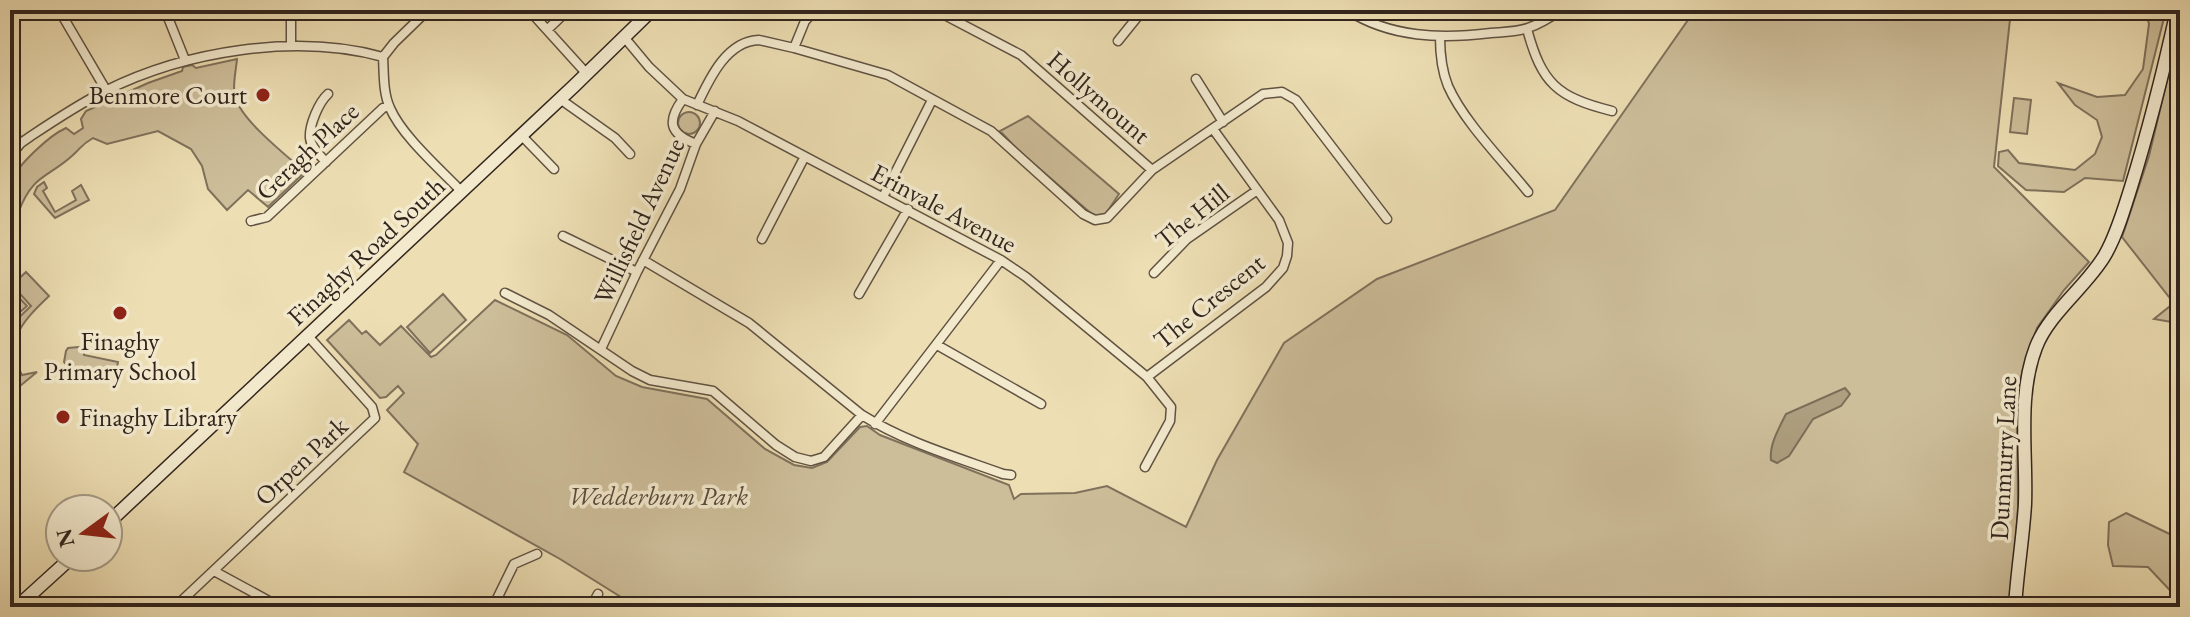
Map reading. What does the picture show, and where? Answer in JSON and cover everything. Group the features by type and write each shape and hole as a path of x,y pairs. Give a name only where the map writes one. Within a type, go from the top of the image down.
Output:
{"street":[{"path":"59,10 106,90"},
{"path":"165,10 185,60"},
{"path":"291,10 291,46"},
{"path":"428,10 383,57 385,86 389,106 407,133 461,191"},
{"path":"529,10 586,73"},
{"path":"547,30 568,10"},
{"name":"Finaghy Road South","path":"124,508 652,10"},
{"path":"794,48 805,21 815,10"},
{"name":"Hollymount","path":"935,10 1021,55 1152,170"},
{"path":"1118,41 1143,10"},
{"path":"1347,10 1384,28 1440,37 1527,29 1561,10"},
{"name":"Dunmurry Lane","path":"2015,607 2025,504 2025,421 2031,363 2041,338 2100,263 2115,234 2141,155 2177,10"},
{"path":"1527,29 1534,53 1547,79 1565,95 1612,111"},
{"name":"Erinvale Avenue","path":"624,37 683,99 738,121 804,158 908,209 1026,277 1147,377 1171,407 1170,421 1145,467"},
{"path":"1440,37 1440,55 1448,86 1468,119 1528,192"},
{"path":"697,105 713,71 739,46 754,40 888,75 991,131 1083,214 1095,220 1107,218 1152,170 1263,94 1282,92 1296,100 1387,219"},
{"path":"10,156 21,143 106,90 185,60 291,46 383,57"},
{"path":"1196,79 1223,122"},
{"path":"326,162 312,144 310,134 320,101 328,94"},
{"path":"560,99 615,138 630,154"},
{"path":"683,99 673,117 674,128 676,134 696,144"},
{"path":"883,197 932,100"},
{"name":"Geragh Place","path":"251,221 267,217 383,108 389,106"},
{"name":"Willisfield Avenue","path":"601,349 680,189 696,144 715,111"},
{"name":"The Crescent","path":"1147,377 1253,298 1276,278 1287,256 1288,243 1279,220 1213,129"},
{"path":"10,132 21,143"},
{"path":"521,135 554,169"},
{"path":"762,239 804,158"},
{"name":"The Hill","path":"1154,273 1187,239 1256,191"},
{"path":"859,294 908,209"},
{"path":"563,236 637,272"},
{"path":"643,260 749,323 875,424 953,456 1011,475"},
{"path":"875,424 1001,260"},
{"path":"505,293 549,315 650,380 713,391 776,445 795,457 811,461 824,457 862,415"},
{"name":"Orpen Park","path":"175,607 375,418 372,407 308,336"},
{"path":"937,345 1041,404"},
{"path":"493,607 514,564 537,554"},
{"path":"214,571 280,607"},
{"path":"17,607 54,573"},
{"path":"591,607 598,594"}],"green space":[{"name":"Wedderburn Park","path":"1695,10 2011,10 1994,167 2089,262 2037,328 2017,391 2018,507 2011,607 1593,607 1496,600 1489,607 637,607 560,559 404,472 418,444 387,410 404,393 398,386 386,397 380,398 327,340 349,320 362,334 366,331 380,345 401,326 431,357 495,300 567,335 616,376 642,387 707,399 765,449 794,465 812,468 827,462 860,427 867,426 880,435 1009,485 1014,499 1021,494 1075,493 1107,486 1186,527 1217,460 1284,343 1377,279 1555,210"},
{"path":"2145,10 2166,10 2123,181 2085,178 2064,192 2026,190 1998,166 1999,152 2008,150 2019,163 2075,170 2095,154 2102,137 2097,120 2075,105 2058,83 2097,97 2125,95 2143,69 2149,24"},
{"path":"2180,26 2180,311 2122,237 2149,156"},
{"path":"237,59 234,88 239,106 266,137 305,172 268,207 248,190 227,210 208,189 202,166 191,149 158,131 107,144 93,138 36,183 19,211 10,201 10,184 20,167 59,132 66,128 74,134 83,128 81,119 86,111 182,71 183,67 192,65 196,68"},
{"path":"2014,98 2031,100 2027,134 2010,132"},
{"path":"689,112 697,115 700,123 697,131 689,134 681,131 678,123 681,115"},
{"path":"1028,116 1119,194 1105,215 1094,216 1000,131"},
{"path":"44,182 47,188 43,191 55,212 76,200 72,191 81,185 89,200 55,218 34,194"},
{"path":"26,272 49,296 32,313 16,338 13,372 20,371 22,375 37,372 14,391 10,387 10,326 31,306 12,285"},
{"path":"10,288 27,306 10,321"},
{"path":"443,294 466,320 430,353 407,327"},
{"path":"2169,307 2180,312 2180,326 2154,319"},
{"path":"84,348 84,355 118,362 117,367 81,371 68,367 64,362 66,351"},
{"path":"2126,513 2180,539 2180,601 2148,567 2113,566 2108,545 2109,522"}],"shaded area":[{"path":"1845,388 1850,394 1841,406 1813,419 1789,456 1777,463 1771,460 1773,443 1786,414"}],"place":[{"name":"Benmore Court","path":"263,95"},
{"name":"Finaghy Primary School","path":"120,313"},
{"name":"Finaghy Library","path":"63,417"}]}
